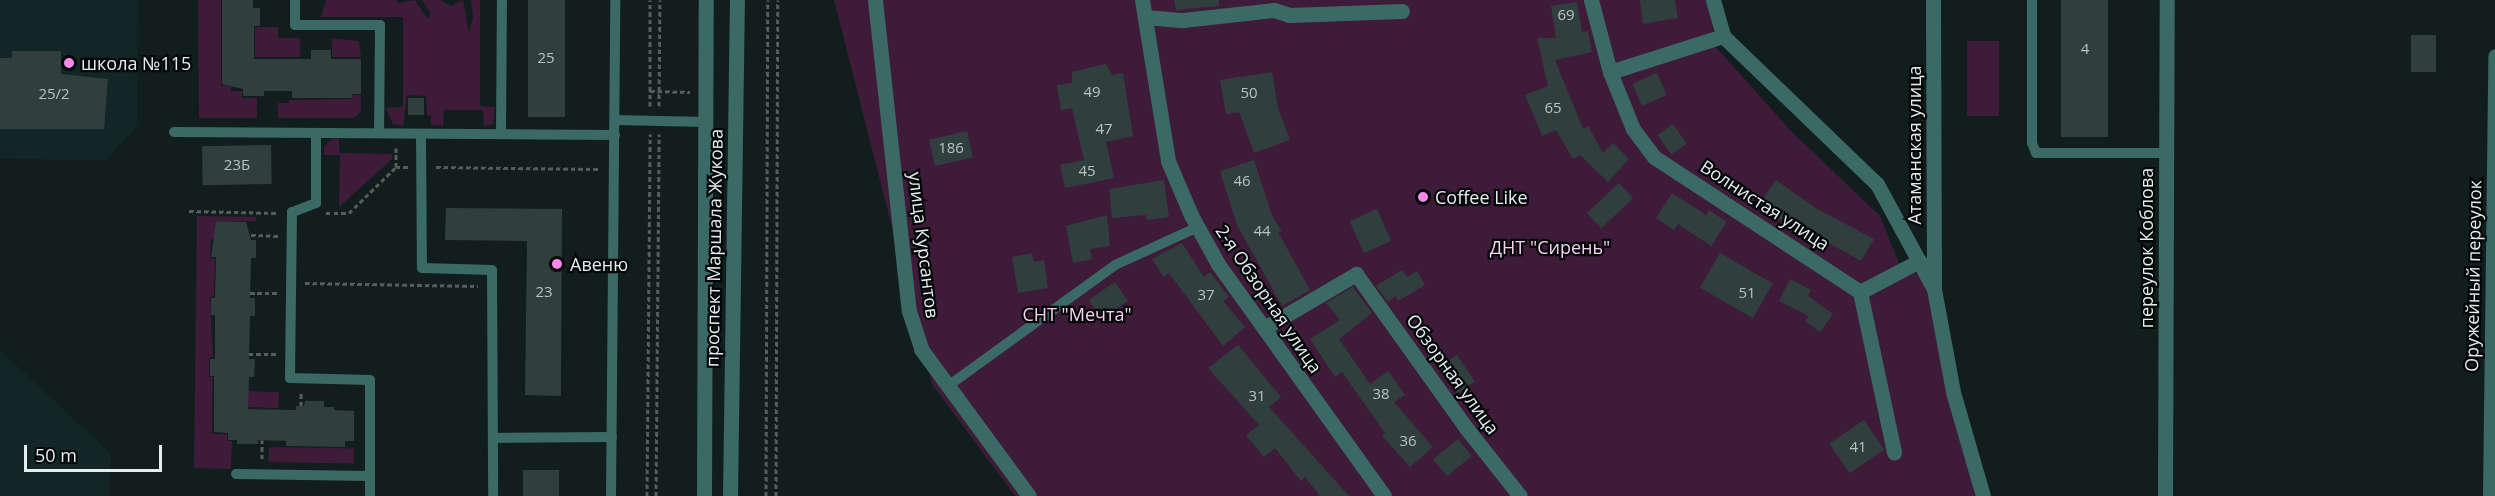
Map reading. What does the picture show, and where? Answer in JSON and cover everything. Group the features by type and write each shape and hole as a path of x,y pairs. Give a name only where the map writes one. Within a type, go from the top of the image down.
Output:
{"street":[{"name":"проспект Маршала Жукова","path":"704,496 706,0"},
{"name":"проспект Маршала Жукова","path":"730,496 736,0"},
{"name":"улица Курсантов","path":"875,0 909,311 921,349 1029,496"},
{"name":"2-я Обзорная улица","path":"1142,0 1167,161 1198,227 1218,264 1383,496"},
{"name":"Волнистая улица","path":"1591,0 1610,72 1633,129 1654,157 1860,292"},
{"path":"1713,0 1723,36 1877,184 1919,261 1934,289 1953,392 1983,496"},
{"name":"Атаманская улица","path":"1934,0 1934,289"},
{"name":"переулок Коблова","path":"2165,496 2167,0"},
{"path":"1145,18 1183,20 1274,9 1290,15 1402,11"},
{"path":"1610,72 1723,36"},
{"name":"Оружейный переулок","path":"2490,496 2495,56"},
{"path":"1894,452 1860,292 1919,261"},
{"name":"Обзорная улица","path":"1264,328 1356,274 1467,429 1520,496"}],"lane":[{"path":"295,0 295,26 380,25 379,133"},
{"path":"501,134 502,0"},
{"path":"611,496 615,0"},
{"path":"2032,0 2032,143 2036,153 2166,153"},
{"path":"615,120 706,122"},
{"path":"174,132 615,135"},
{"path":"316,133 316,203 292,212 290,378 370,380 370,496"},
{"path":"421,134 422,268 492,270 493,496"},
{"path":"948,386 1115,265 1198,227"},
{"path":"493,438 612,437"},
{"path":"236,474 369,476"}],"path":[{"path":"650,0 654,121 656,496"},
{"path":"647,496 654,121 660,0"},
{"path":"766,496 768,0"},
{"path":"776,496 778,0"},
{"path":"396,133 396,167"},
{"path":"189,211 349,213 396,167 614,170"},
{"path":"251,235 291,236"},
{"path":"250,293 291,288 492,286"},
{"path":"249,354 290,354"},
{"path":"261,475 262,440"}],"shaded area":[{"name":"школа №115","path":"0,0 138,0 137,126 106,160 0,159"},
{"path":"0,350 111,454 109,496 0,496"}],"green space":[{"path":"198,0 221,0 221,85 231,86 231,91 242,91 242,98 257,98 257,118 199,118"},
{"path":"326,0 397,0 397,3 415,0 427,18 431,14 422,0 440,0 451,6 463,0 469,33 473,17 471,0 480,0 480,106 495,107 493,124 484,126 483,110 444,110 443,126 431,125 431,116 427,115 426,96 407,95 403,126 393,124 386,108 403,107 403,17 321,17"},
{"name":"ДНТ \"Сирень\"","path":"834,0 1711,0 1714,45 1792,132 1880,216 1902,271 1926,275 1975,496 1015,496 932,384"},
{"path":"255,27 278,27 278,38 300,38 300,57 255,57"},
{"path":"332,38 359,41 361,57 332,57"},
{"path":"1967,41 1999,41 1999,116 1967,116"},
{"path":"352,95 361,95 361,111 354,118 278,118 278,103 289,103 289,100 352,99"},
{"path":"332,139 339,139 339,153 392,154 392,159 339,207 340,155 324,155 324,147"},
{"path":"197,216 256,217 256,221 216,221 215,239 211,239 210,258 215,259 214,296 210,297 213,357 209,358 209,377 213,377 212,434 227,434 227,441 232,441 231,469 194,468"},
{"path":"246,391 279,392 278,408 245,407"},
{"path":"269,447 354,448 354,463 269,462"}],"building":[{"path":"222,0 253,0 253,8 260,8 260,26 254,26 254,59 311,59 311,50 331,50 331,59 361,59 361,94 352,94 352,98 292,98 292,91 264,91 264,96 243,96 243,89 222,84"},
{"path":"528,0 565,0 565,117 528,117"},
{"path":"1174,0 1219,0 1219,6 1176,10"},
{"path":"1640,0 1675,0 1678,18 1643,24"},
{"path":"2061,0 2108,0 2108,137 2061,137"},
{"path":"1577,2 1582,32 1588,31 1592,52 1555,60 1583,129 1588,126 1603,153 1613,143 1629,159 1608,182 1580,155 1573,159 1556,130 1542,136 1525,95 1548,86 1537,38 1556,38 1551,6"},
{"path":"2411,35 2436,35 2436,72 2411,72"},
{"path":"12,51 61,51 61,74 108,79 104,129 0,129 0,58 12,58"},
{"path":"1106,64 1112,75 1123,73 1133,136 1106,142 1114,178 1065,188 1060,165 1084,160 1072,108 1061,110 1057,85 1072,83 1072,72"},
{"path":"1272,72 1278,108 1290,140 1254,153 1239,112 1226,114 1220,80"},
{"path":"1657,73 1667,95 1642,106 1632,84"},
{"path":"408,98 424,98 424,115 408,115"},
{"path":"1673,124 1687,144 1671,155 1657,135"},
{"path":"967,131 973,157 935,166 929,140"},
{"path":"271,145 272,184 203,185 202,146"},
{"path":"1254,160 1273,218 1282,231 1278,232 1310,290 1282,306 1237,225 1220,171"},
{"path":"1164,180 1169,217 1147,220 1146,215 1112,218 1109,189"},
{"path":"1776,180 1817,209 1874,239 1861,261 1796,225 1793,228 1759,204"},
{"path":"1619,183 1633,198 1601,228 1587,213"},
{"path":"1672,193 1706,215 1709,210 1727,222 1711,246 1678,224 1674,230 1656,218"},
{"path":"446,208 562,209 561,396 525,395 527,241 445,240"},
{"path":"1377,209 1391,241 1364,253 1350,221"},
{"path":"1107,215 1110,246 1090,249 1092,259 1073,263 1066,226"},
{"path":"216,221 246,222 251,240 256,240 256,258 251,258 250,298 255,298 255,316 250,316 249,359 255,359 254,377 249,377 248,409 296,410 296,406 304,406 305,401 324,401 324,407 354,411 354,441 345,441 345,447 286,446 286,441 258,440 258,444 237,444 237,440 228,440 228,433 214,432 214,376 210,376 210,359 215,359 215,315 211,315 211,298 215,298 216,257 211,257"},
{"path":"1182,243 1204,277 1210,272 1229,297 1223,301 1245,327 1223,346 1169,273 1164,277 1152,259"},
{"path":"1032,253 1034,262 1044,260 1048,288 1018,293 1012,257"},
{"path":"1720,253 1773,284 1753,318 1700,288"},
{"path":"1402,270 1407,277 1417,271 1425,285 1398,301 1396,296 1388,302 1376,286"},
{"path":"1790,279 1811,290 1808,296 1833,314 1820,332 1805,321 1809,316 1779,301"},
{"path":"1115,282 1128,301 1101,319 1088,300"},
{"path":"1353,287 1372,313 1339,339 1370,384 1388,371 1405,395 1394,402 1433,447 1410,467 1382,436 1385,433 1342,372 1335,377 1310,339 1340,320 1326,303"},
{"path":"1238,345 1281,397 1269,407 1349,496 1320,496 1305,477 1301,481 1275,448 1264,457 1246,435 1259,425 1208,368"},
{"path":"1457,355 1475,382 1457,394 1439,367"},
{"path":"1864,420 1884,450 1849,473 1829,443"},
{"path":"1458,439 1472,456 1447,476 1433,459"},
{"path":"523,470 559,470 559,496 523,496"}],"place":[{"name":"школа №115","path":"69,63"},
{"name":"Coffee Like","path":"1423,197"},
{"name":"Авеню","path":"557,264"}],"park label":[{"name":"СНТ \"Мечта\"","path":"1077,314"}]}
